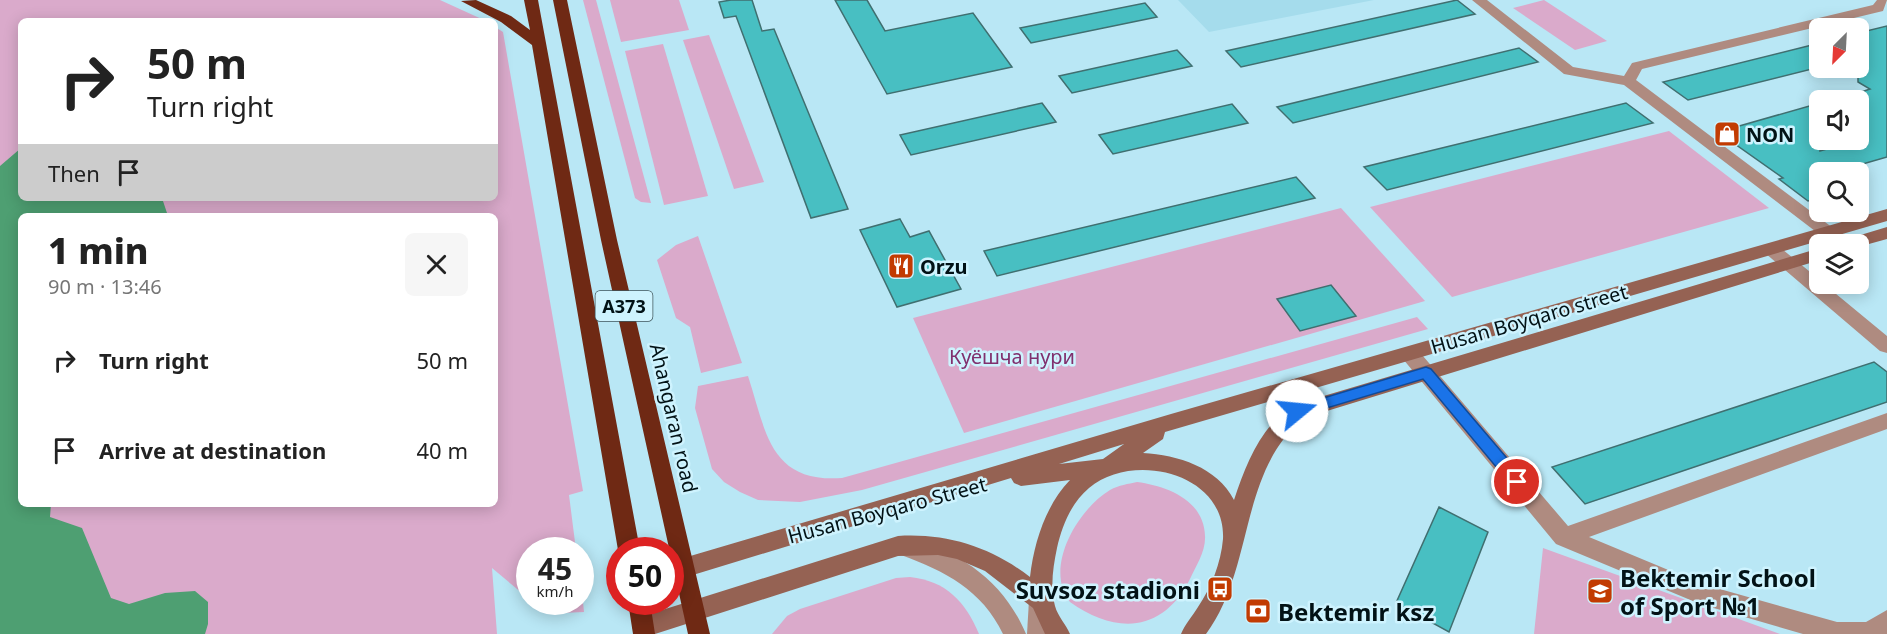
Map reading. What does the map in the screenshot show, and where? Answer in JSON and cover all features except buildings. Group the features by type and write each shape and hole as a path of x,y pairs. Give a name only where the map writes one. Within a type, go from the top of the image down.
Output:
{"highway":[{"name":"A373","path":"531,0 628,537"},
{"name":"Ahangaran road","path":"560,0 670,537"},
{"path":"467,1 506,19 539,44"},
{"name":"Ahangaran road","path":"684,587 694,611 699,634"},
{"path":"641,615 644,631"}],"main road":[{"name":"Husan Boyqaro street","path":"974,483 1171,422 1887,215"},
{"path":"1869,238 1887,233"},
{"name":"Husan Boyqaro street","path":"1426,373 1809,257"},
{"name":"Husan Boyqaro Street","path":"1192,634 1210,608 1220,588 1229,565 1233,536 1259,462 1268,440 1281,422 1297,411 1426,373"},
{"name":"Husan Boyqaro street","path":"1107,467 1171,422"},
{"name":"Husan Boyqaro Street","path":"684,568 974,483 1107,467 1130,462 1153,462 1175,466 1196,475 1214,489 1227,506 1231,516 1233,536"},
{"name":"Husan Boyqaro Street","path":"1040,600 1043,562 1056,518 1082,482 1107,467"},
{"name":"Husan Boyqaro Street","path":"644,631 694,611 898,546 936,544 976,555 1013,575 1040,600 1050,624 1059,634"}],"street":[{"path":"1479,0 1569,71 1628,81 1827,233"},
{"path":"1628,81 1637,66 1883,7"},
{"path":"1771,249 1887,346"},
{"path":"1410,354 1564,537 1700,594 1837,633 1869,633 1887,621"},
{"path":"1564,537 1887,421"},
{"path":"898,546 942,559 963,572 997,603 1015,634"},
{"path":"1038,634 1040,600"}],"shaded area":[{"path":"1178,0 1374,0 1209,32"},
{"path":"18,151 18,201 163,201 167,213 18,213 18,507 51,507 50,517 82,528 111,598 129,604 165,593 195,591 208,602 208,624 205,634 0,634 0,166"}],"green space":[{"path":"0,0 440,0 479,18 18,18 18,201 498,201 498,29 503,32 583,491 569,495 574,537 516,537 516,588 492,568 497,634 0,634"},
{"path":"583,0 596,0 651,203 641,202 635,198"},
{"path":"610,0 679,0 689,30 621,42"},
{"path":"1544,0 1607,41 1575,50 1513,8"},
{"path":"709,35 764,182 734,189 683,40"},
{"path":"663,44 708,196 664,205 625,51"},
{"path":"1669,131 1769,208 1452,297 1370,207"},
{"name":"Куёшча нури","path":"1341,208 1425,301 964,433 913,318"},
{"path":"698,236 742,363 701,373 690,327 676,318 657,260 676,245"},
{"path":"1417,317 1428,329 862,490 800,502 758,500 724,482 712,469 695,408 698,386 748,376 766,434 774,450 785,462 799,472 818,477 842,478"},
{"path":"1137,482 1171,491 1191,504 1203,524 1205,542 1190,579 1179,597 1166,610 1152,619 1136,623 1120,623 1104,620 1070,602 1063,588 1060,573 1062,557 1068,540 1086,511 1110,490"},
{"name":"Bektemir School of Sport №1","path":"1543,548 1780,634 1534,634"},
{"path":"910,577 934,583 953,595 967,612 979,634 772,634 787,616 800,609 896,578"}],"place":[{"name":"NON","path":"1727,134"},
{"name":"Orzu","path":"901,266"},
{"name":"Suvsoz stadioni","path":"1220,589"},
{"name":"Bektemir School of Sport №1","path":"1600,591"},
{"name":"Bektemir ksz","path":"1258,611"}],"route":[{"path":"1297,411 1426,373 1517,482"}]}
